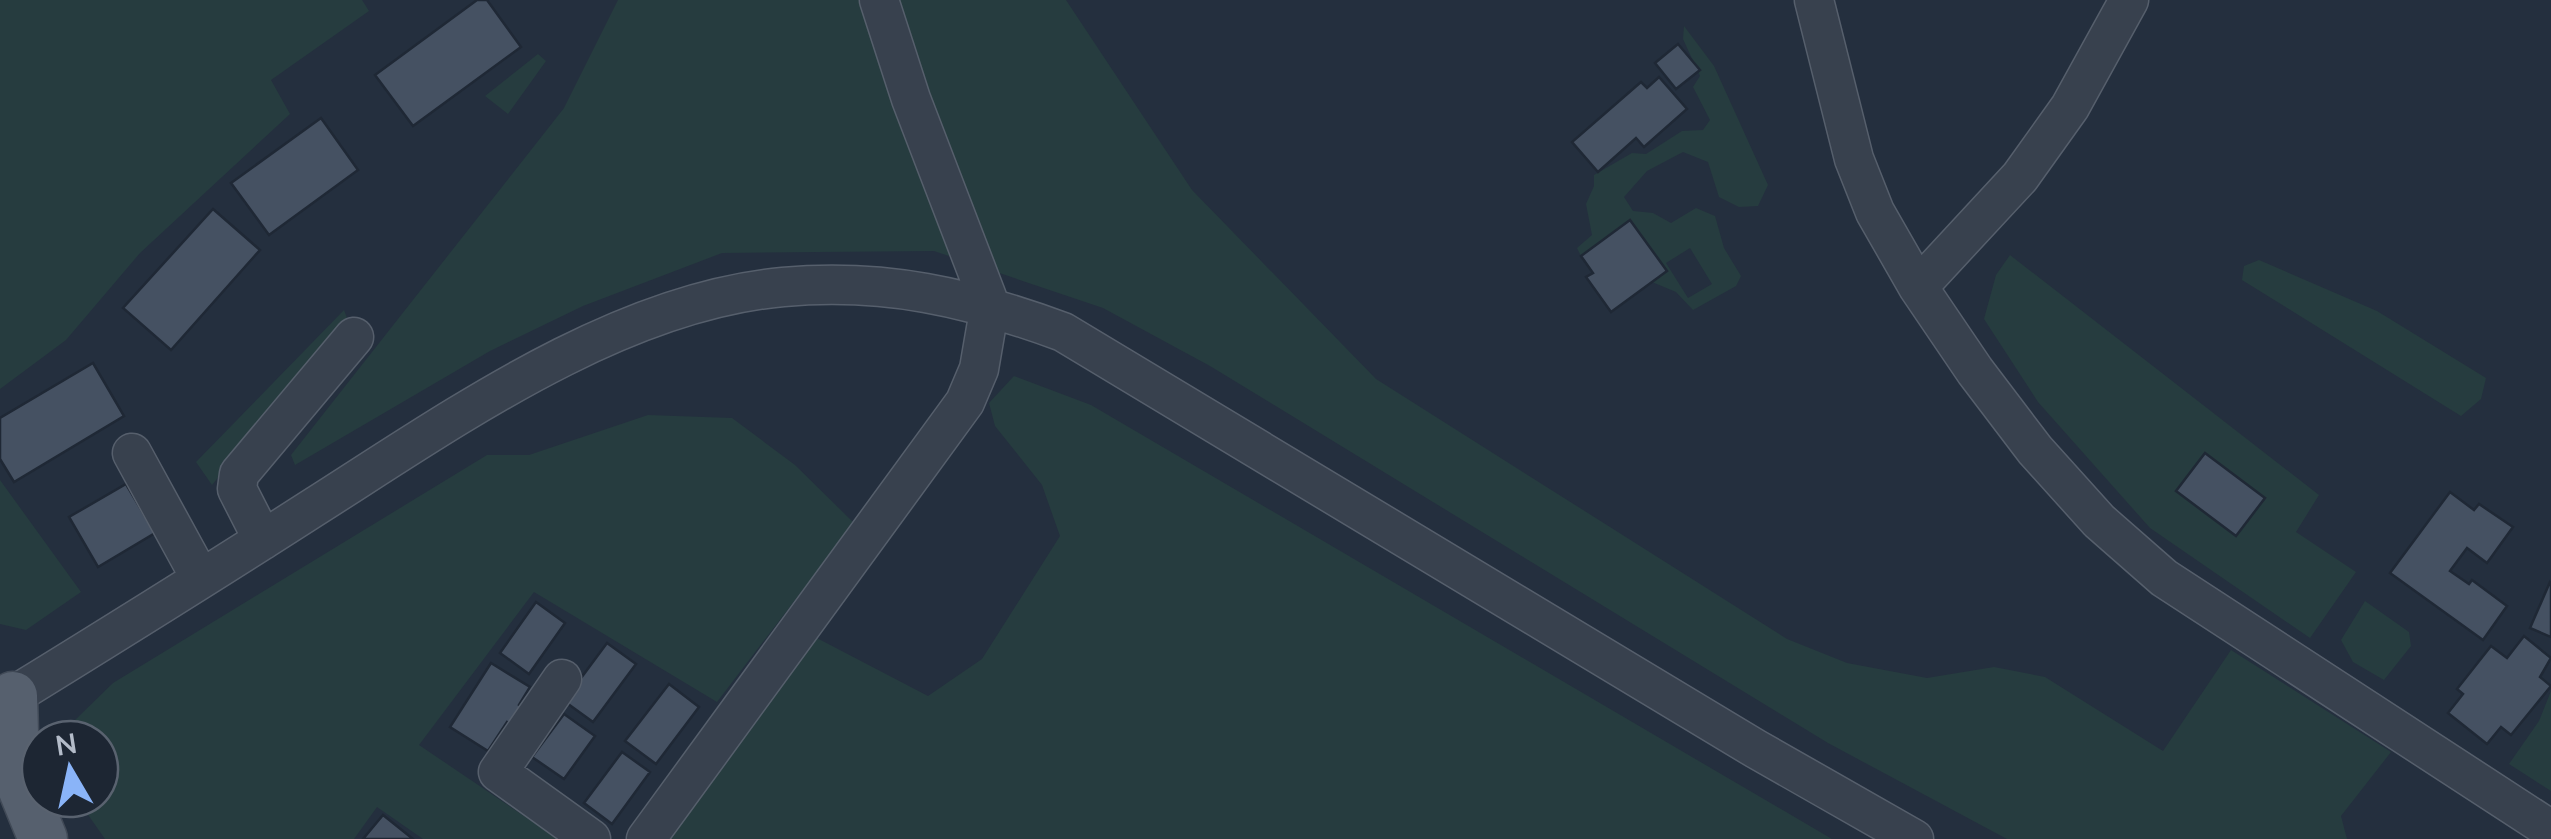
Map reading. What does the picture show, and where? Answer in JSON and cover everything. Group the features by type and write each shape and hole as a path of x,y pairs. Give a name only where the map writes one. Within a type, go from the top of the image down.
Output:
{"main road":[{"path":"7,701 15,772 43,839"}],"street":[{"path":"646,839 965,402 979,369 990,306 911,99 878,0"},
{"path":"1814,0 1854,159 1892,246 1975,371 2035,450 2098,521 2226,621 2551,830"},
{"path":"1918,287 2020,178 2070,107 2129,0"},
{"path":"7,701 458,416 616,331 702,303 780,287 881,284 990,306 1063,332 1739,739 1914,839"},
{"path":"263,540 237,489 239,474 354,336"},
{"path":"132,453 201,580"},
{"path":"562,679 498,772 590,839"}],"green space":[{"path":"0,0 362,0 369,11 271,80 290,114 140,253 66,340 0,389"},
{"path":"618,0 1066,0 1192,190 1376,379 1787,639 1847,663 1927,678 1994,667 2045,677 2163,751 2231,650 2391,752 2341,816 2347,839 2007,839 1828,743 1210,366 1103,308 934,251 722,253 583,306 490,351 295,465 291,455 564,108"},
{"path":"1684,26 1714,66 1768,185 1758,206 1739,207 1719,197 1708,162 1683,152 1647,171 1624,197 1633,211 1653,213 1671,223 1696,208 1715,216 1724,248 1741,276 1736,286 1693,310 1676,292 1652,282 1667,271 1630,220 1581,256 1577,248 1592,235 1586,204 1594,175 1632,153 1646,154 1682,131 1703,130 1710,120 1693,87 1700,76 1683,39","holes":["1690,248 1712,284 1688,298 1666,263"]},
{"path":"538,54 546,61 508,114 485,96"},
{"path":"2010,255 2319,495 2296,532 2356,572 2310,638 2150,528 2038,402 1984,319 1996,275"},
{"path":"2259,260 2377,311 2486,378 2481,399 2461,416 2242,280 2244,266"},
{"path":"344,310 347,318 212,485 196,462"},
{"path":"1014,376 1091,405 1832,839 660,839 813,636 928,696 982,659 1060,536 1042,485 995,426 989,403"},
{"path":"648,415 732,418 795,465 854,523 717,702 534,592 419,745 558,839 423,839 377,807 354,839 105,839 91,819 120,819 120,719 76,719 113,683 487,455 529,455"},
{"path":"0,480 81,592 26,630 0,624"},
{"path":"2365,601 2409,632 2411,646 2384,680 2353,662 2341,640"},
{"path":"2551,691 2551,791 2509,764 2539,721"}],"building":[{"path":"477,0 487,0 521,47 413,126 375,75"},
{"path":"1678,44 1700,70 1676,89 1655,63"},
{"path":"1659,77 1687,109 1644,147 1636,138 1598,172 1572,142 1641,82 1647,88"},
{"path":"321,118 358,170 269,235 231,183"},
{"path":"213,209 260,250 171,350 123,308"},
{"path":"1630,220 1667,271 1611,312 1586,277 1593,273 1581,256"},
{"path":"93,363 124,416 14,482 0,459 0,418"},
{"path":"2205,453 2265,498 2236,536 2176,491"},
{"path":"126,484 155,533 98,567 69,517"},
{"path":"2450,492 2474,510 2479,504 2513,527 2487,563 2467,548 2450,571 2469,584 2472,580 2507,606 2483,640 2390,573"},
{"path":"2551,583 2551,637 2530,628"},
{"path":"536,602 565,623 529,674 500,653"},
{"path":"2524,636 2551,658 2540,677 2551,686 2511,735 2501,727 2487,744 2448,713 2463,694 2457,689 2491,646 2507,658"},
{"path":"607,643 636,664 593,722 564,701"},
{"path":"491,663 530,687 519,705 525,709 513,726 507,722 488,751 450,727"},
{"path":"669,684 699,707 656,764 625,741"},
{"path":"564,714 595,736 564,779 532,757"},
{"path":"622,752 650,772 612,824 584,803"},
{"path":"383,815 413,839 363,839"}]}
